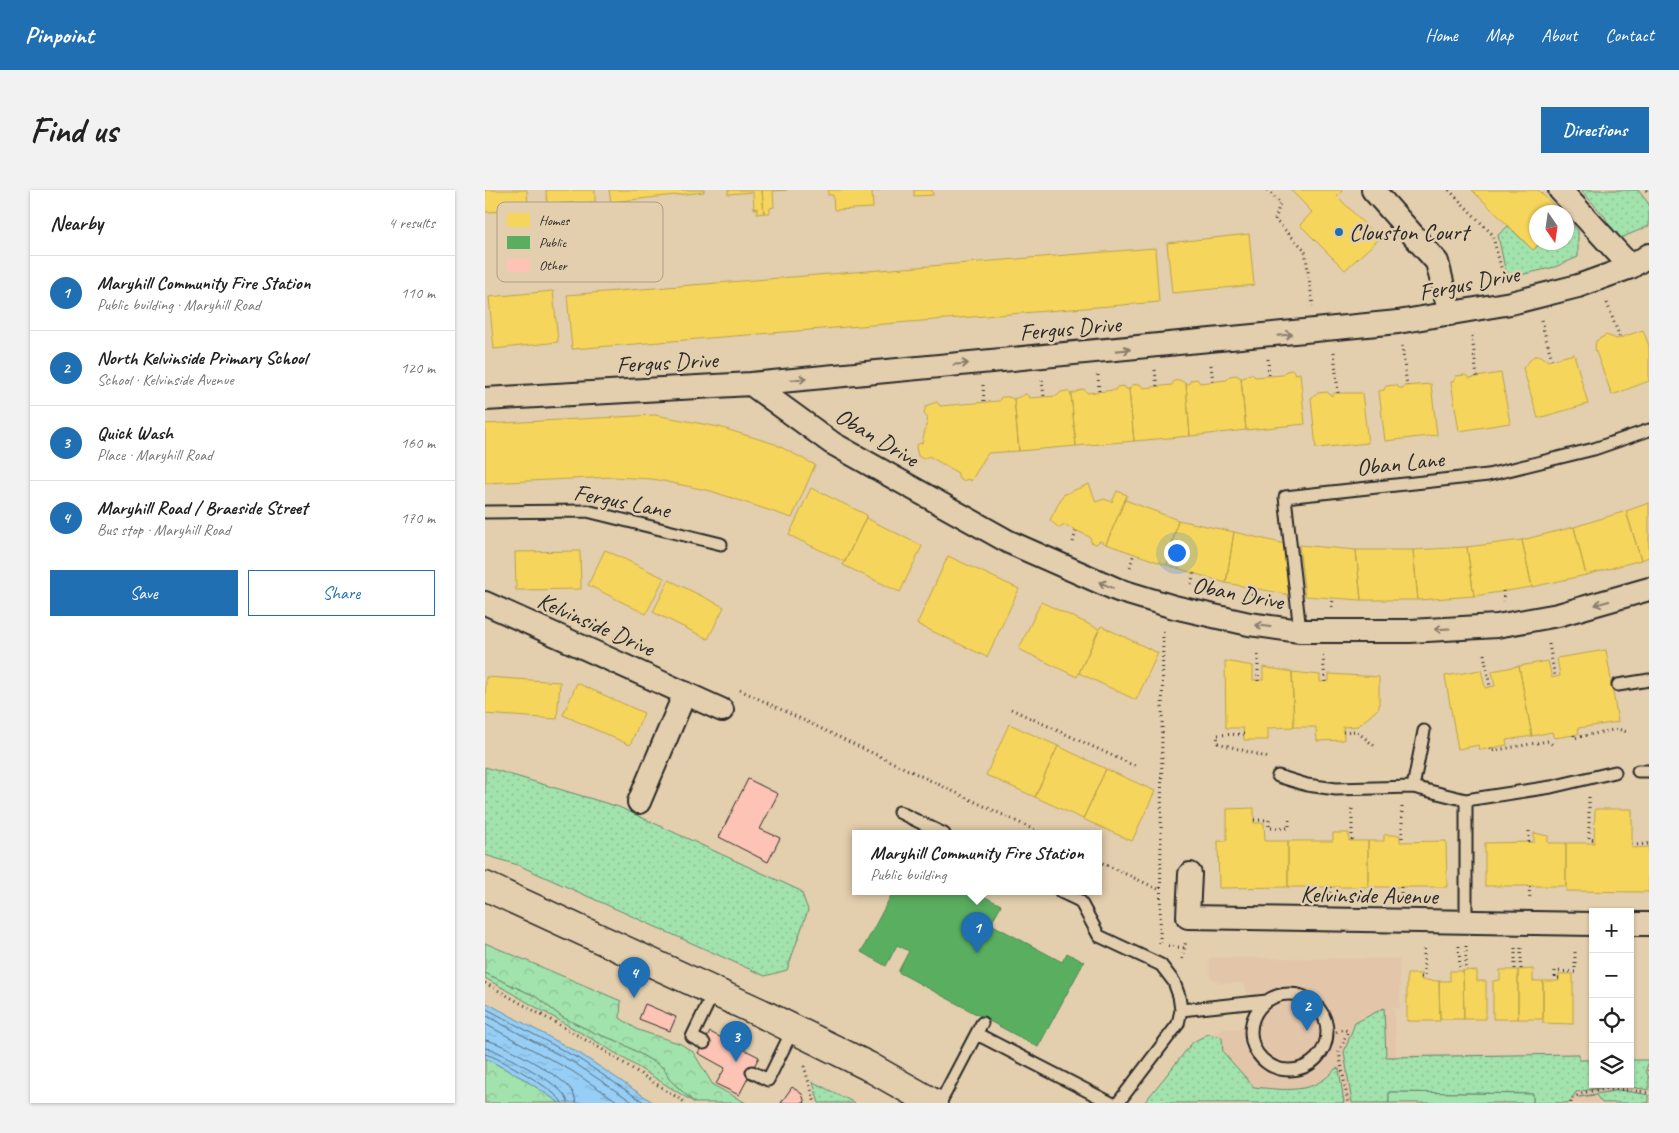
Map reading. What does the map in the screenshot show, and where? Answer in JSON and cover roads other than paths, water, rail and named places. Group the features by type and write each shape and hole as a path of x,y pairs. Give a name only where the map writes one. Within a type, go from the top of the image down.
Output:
{"main road":[{"path":"485,886 793,1029 868,1066 933,1103"}],"street":[{"path":"1373,190 1437,262 1450,314"},
{"path":"1560,190 1640,261"},
{"name":"Fergus Drive","path":"485,399 751,384 1317,332 1450,314 1511,303 1578,286 1640,261"},
{"name":"Oban Drive","path":"751,384 832,443 1009,542 1118,590 1174,607 1249,624 1301,631 1410,631 1497,626 1558,615 1649,589"},
{"name":"Kelvinside Drive","path":"485,604 722,710"},
{"path":"639,802 685,693"},
{"name":"Kelvinside Avenue","path":"1190,874 1188,918 1464,934 1589,924"},
{"path":"1634,924 1649,924"}],"lane":[{"name":"Oban Lane","path":"1301,631 1285,497 1488,475 1594,449 1649,430"},
{"name":"Fergus Lane","path":"485,512 587,511 721,544"},
{"path":"1618,685 1649,680"},
{"path":"1413,787 1424,731"},
{"path":"1279,776 1307,785 1336,789 1413,787 1466,800 1551,787 1615,772"},
{"path":"1464,934 1466,800"},
{"path":"899,812 936,830"},
{"path":"1067,895 1080,901 1099,936 1161,965 1173,982 1181,1010 1178,1024 1171,1037 1118,1103"},
{"path":"704,1043 692,1037 714,991"},
{"path":"1181,1010 1267,1001 1291,994 1303,997 1313,1003 1324,1018 1327,1036 1324,1048 1317,1058 1307,1066 1295,1070 1282,1070 1270,1065 1257,1052 1251,1034 1253,1022 1258,1010 1267,1001"},
{"path":"940,1103 979,1028 1111,1103"},
{"path":"752,1072 768,1080 793,1029"}],"water":[{"path":"485,1002 582,1055 654,1103 560,1103 524,1079 485,1058"}],"place":[{"name":"Clouston Court","path":"1339,232"},
{"name":"Maryhill Community Fire Station","path":"977,953"},
{"name":"Maryhill Road / Braeside Street","path":"634,998"},
{"name":"North Kelvinside Primary School","path":"1307,1031"},
{"name":"Quick Wash","path":"736,1062"}]}
